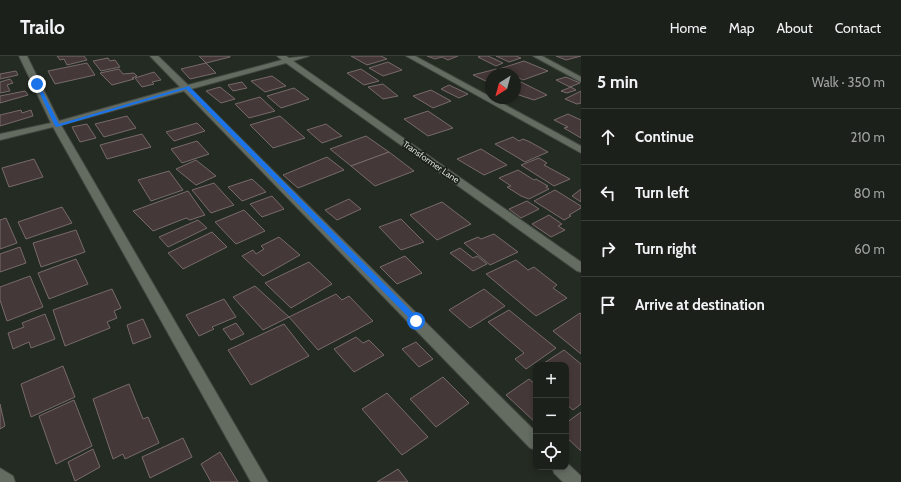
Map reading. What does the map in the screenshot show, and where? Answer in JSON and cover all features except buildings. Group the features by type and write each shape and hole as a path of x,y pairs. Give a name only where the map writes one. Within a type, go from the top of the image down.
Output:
{"street":[{"path":"23,56 57,126 260,482"},
{"path":"154,56 187,87 533,440"},
{"path":"0,137 57,126 284,58 305,56"},
{"path":"410,56 581,150"},
{"path":"538,56 581,80"},
{"name":"Transformer Lane","path":"284,58 581,268"},
{"path":"563,470 575,482"},
{"path":"0,476 7,482"}],"route":[{"path":"37,84 57,126 187,87 416,321"}]}
